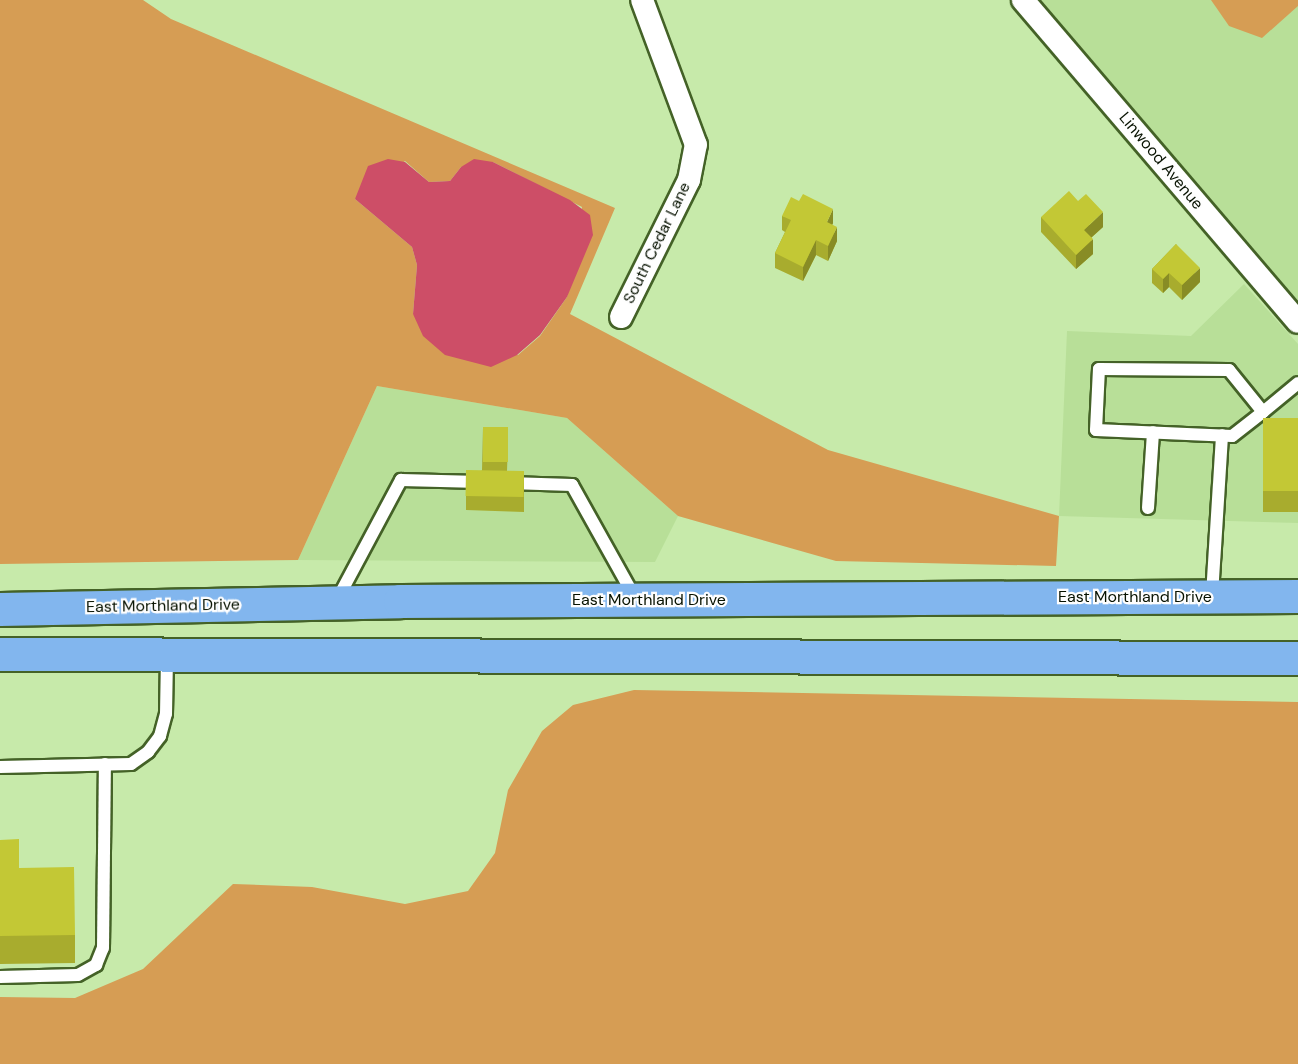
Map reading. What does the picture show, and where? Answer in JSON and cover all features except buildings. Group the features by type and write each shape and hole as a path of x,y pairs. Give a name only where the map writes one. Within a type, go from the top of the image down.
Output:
{"highway":[{"name":"East Morthland Drive","path":"0,609 336,602 1298,596"},
{"path":"0,654 1298,658"}],"street":[{"name":"South Cedar Lane","path":"621,317 689,180 696,145 642,0"},
{"name":"Linwood Avenue","path":"1023,0 1298,322"}],"lane":[{"path":"1263,412 1229,370 1099,369 1096,430 1232,436 1263,412 1298,383"},
{"path":"1148,508 1153,432"},
{"path":"1212,596 1222,435"},
{"path":"336,602 401,480 572,485 636,600"},
{"path":"0,767 131,764 148,752 160,736 166,714 168,654"},
{"path":"0,977 78,975 96,965 103,948 105,764"}],"shaded area":[{"path":"0,0 143,0 171,19 615,208 570,314 828,450 1059,516 1056,566 836,561 678,516 567,418 377,386 298,560 0,564","holes":["405,161 429,182 450,181 461,167 493,162 582,207 567,297 540,336 518,355 413,314 417,265 412,247 355,199"]},
{"path":"1023,0 1298,0 1298,322"},
{"path":"1211,0 1298,0 1298,6 1262,38 1229,26"},
{"path":"388,159 405,162 429,182 450,181 461,167 474,159 493,162 570,200 590,215 593,235 567,297 540,335 517,355 491,367 445,355 423,336 413,314 417,265 412,247 355,199 368,166"},
{"path":"1244,284 1298,344 1298,523 1059,516 1067,331 1191,336"},
{"path":"377,386 567,418 678,516 655,562 298,560"},
{"path":"634,690 1298,702 1298,1064 0,1064 0,997 75,998 143,969 233,884 312,887 405,904 468,891 495,853 508,790 542,731 573,705"}]}
